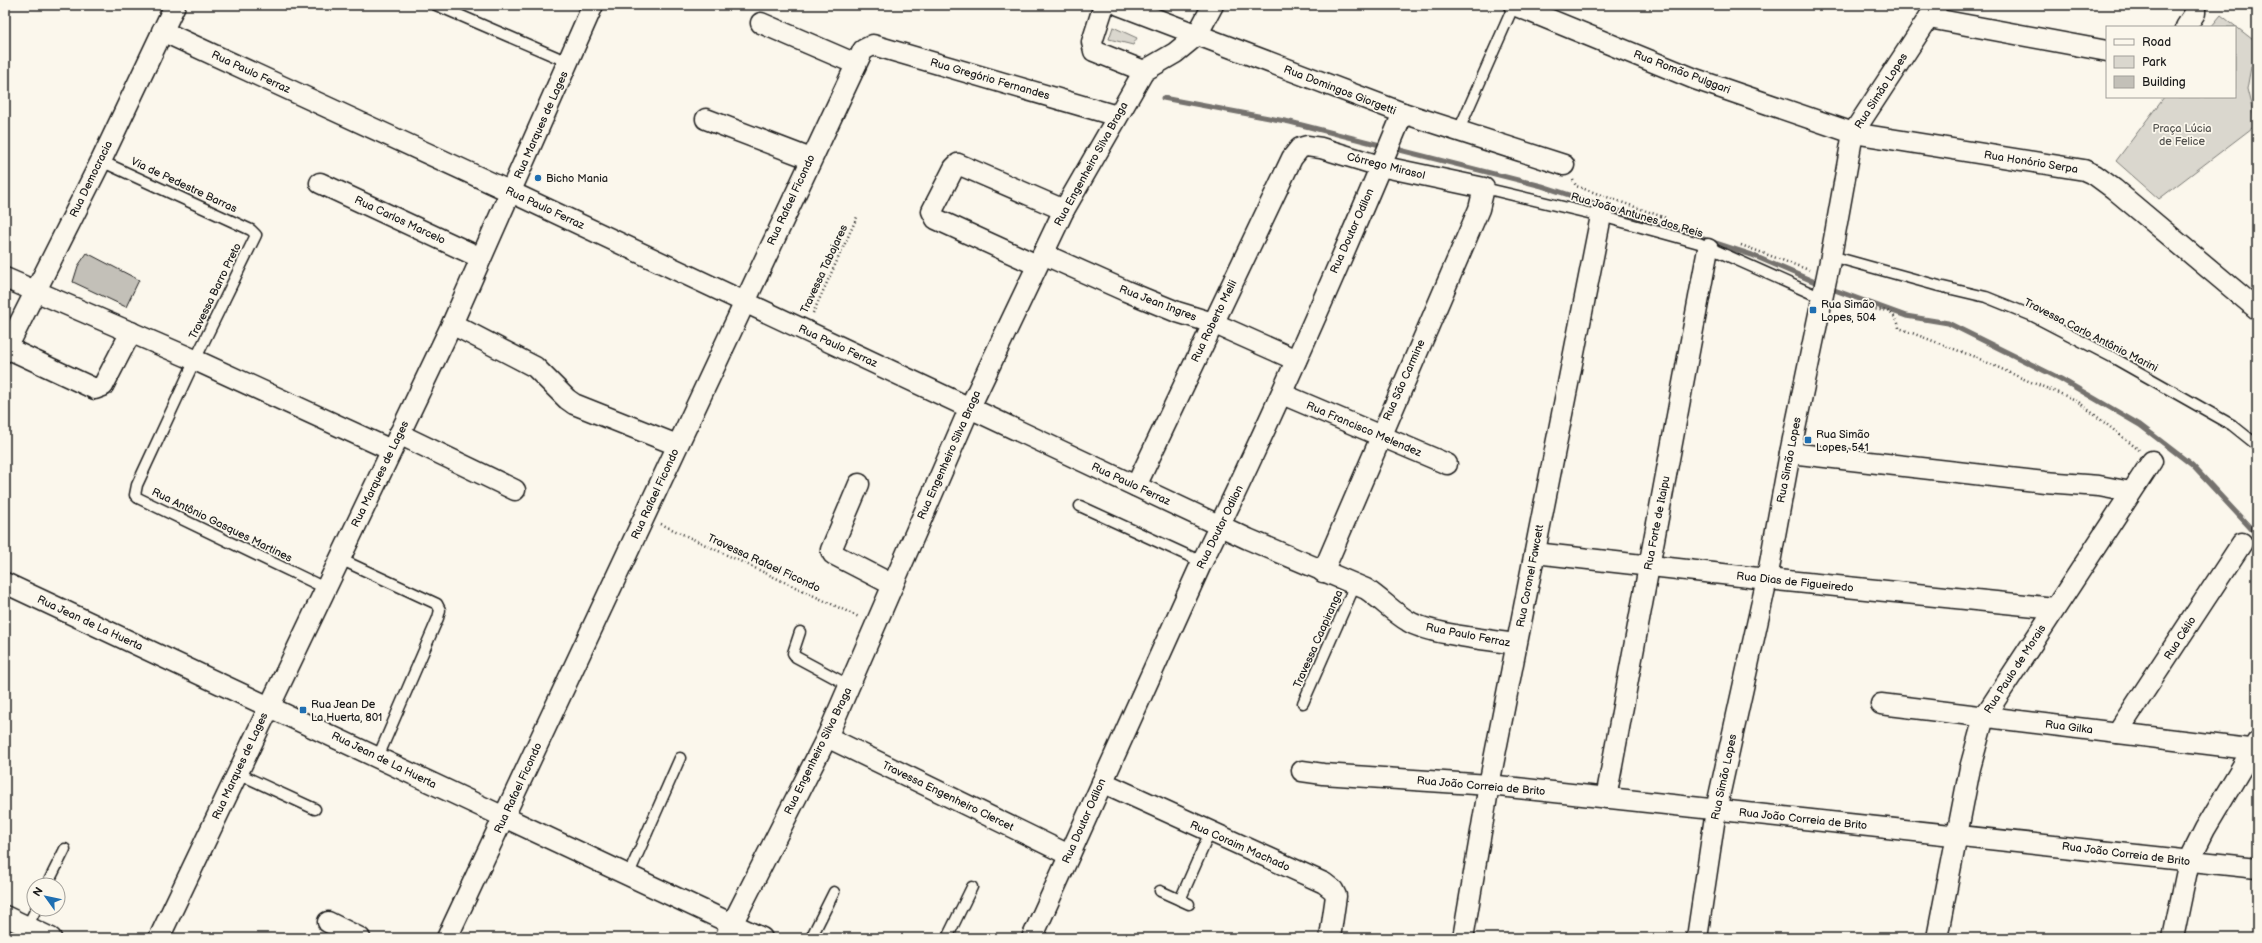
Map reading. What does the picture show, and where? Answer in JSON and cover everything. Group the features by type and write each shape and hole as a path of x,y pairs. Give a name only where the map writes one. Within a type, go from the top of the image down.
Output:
{"street":[{"name":"Rua Democracia","path":"6,350 101,160 175,5"},
{"name":"Rua Marques de Lages","path":"159,938 268,706 452,324 593,5"},
{"path":"1104,5 1092,42 1094,51 1144,71 1176,53 1197,35 1212,5"},
{"name":"Rua Domingos Giorgetti","path":"1119,5 1403,113 1564,165"},
{"name":"Rua Romão Pulggari","path":"1514,5 1695,79 1853,133"},
{"path":"2187,26 2195,13 2195,5"},
{"path":"1933,11 2106,51"},
{"name":"Rua Simão Lopes","path":"1697,938 1716,810 1767,579 1790,453 1831,256 1853,133 1933,11"},
{"path":"761,23 859,57"},
{"name":"Rua Paulo Ferraz","path":"162,31 511,192 1220,526 1355,585 1382,599 1408,621 1422,627 1516,644"},
{"name":"Rua Gregório Fernandes","path":"859,57 873,45 1117,116"},
{"name":"Rua Rafael Ficondo","path":"447,938 504,819 743,302 859,57"},
{"name":"Rua Engenheiro Silva Braga","path":"728,931 827,737 970,407 1040,259 1064,210 1144,71"},
{"name":"Rua Doutor Odilon","path":"1032,938 1202,562 1282,394 1403,113"},
{"path":"706,119 811,159"},
{"name":"Rua Honório Serpa","path":"1853,133 2084,170 2095,175 2114,189 2257,309"},
{"name":"Córrego Mirasol","path":"1292,158 1300,148 1307,146 1321,148 1484,188"},
{"name":"Rua Roberto Melli","path":"1136,486 1292,158"},
{"name":"Rua Jean Ingres","path":"1064,210 958,164 954,168 932,211 936,219 1126,291 1177,312 1214,323 1296,360"},
{"name":"Rua Carlos Marcelo","path":"320,183 481,258"},
{"name":"Rua São Carmine","path":"1323,572 1380,436 1479,209 1484,188"},
{"name":"Rua Coronel Fawcett","path":"1463,938 1489,785 1601,216"},
{"name":"Rua Forte de Itaipu","path":"1606,798 1708,249"},
{"path":"5,278 195,360 515,490"},
{"path":"452,324 535,367 574,404 677,445"},
{"path":"6,350 96,389 103,386 131,332"},
{"name":"Rua Francisco Melendez","path":"1282,394 1447,464"},
{"path":"1790,453 2045,482 2072,482 2131,492"},
{"name":"Rua Paulo de Morais","path":"1937,938 1956,834 1977,737 1984,717 2152,460"},
{"path":"859,484 831,550 833,554 893,585"},
{"name":"Rua Célio","path":"2117,733 2242,542"},
{"name":"Rua Dias de Figueiredo","path":"1535,553 1767,579 2055,608"},
{"name":"Rua Jean de La Huerta","path":"5,583 378,757 504,819 628,876 728,931 762,938"},
{"name":"Rua Gilka","path":"1881,704 2117,733 2255,747"},
{"name":"Travessa Engenheiro Clercet","path":"827,737 1069,855"},
{"path":"2173,938 2189,861 2205,829 2255,747"},
{"name":"Rua João Correia de Brito","path":"1302,771 1323,774 1489,785 1956,834 2257,868"},
{"name":"Rua Coraim Machado","path":"1102,782 1324,883 1333,890 1336,896 1330,938"},
{"path":"5,916 51,938"},
{"path":"328,922 360,938"}],"lane":[{"path":"436,5 568,62"},
{"path":"1458,132 1514,5"},
{"name":"Via de Pedestre Barras","path":"101,160 256,233"},
{"name":"Rua João Antunes dos Reis","path":"1484,188 1601,216 1694,242 1822,299"},
{"name":"Travessa Barro Preto","path":"195,360 256,233"},
{"name":"Travessa Carlo Antônio Marini","path":"1831,256 1939,286 1986,297 2033,316 2112,357 2232,425 2257,445"},
{"name":"Rua Antônio Gasques Martines","path":"195,360 137,485 136,495 138,498 183,521 325,588"},
{"path":"1080,506 1202,562"},
{"path":"340,559 437,604 440,610 438,618 378,757"},
{"name":"Travessa Caapiranga","path":"1303,703 1355,585"},
{"path":"800,632 793,649 793,653 796,657 850,686"},
{"path":"628,876 680,758"},
{"path":"237,773 315,809"},
{"path":"1160,891 1184,902 1210,832"},
{"path":"52,877 64,850"},
{"path":"947,938 972,887"},
{"path":"811,938 834,892"},
{"path":"27,927 32,917"}],"path":[{"name":"Travessa Tabajares","path":"805,330 858,215"},
{"path":"1822,299 1887,311 1898,322 1899,328 1976,357 2026,380 2076,400 2152,460"},
{"name":"Travessa Rafael Ficondo","path":"645,516 876,625"}],"green space":[{"name":"Praça Lúcia de Felice","path":"2221,15 2235,26 2212,26"},
{"path":"1113,27 1137,38 1133,45 1109,39"},
{"name":"Praça Lúcia de Felice","path":"2236,27 2257,43 2257,57 2251,67 2247,89 2256,125 2159,199 2116,161 2163,98 2236,98"}],"building":[{"path":"87,253 139,280 126,307 73,282 78,266"}],"waterway":[{"path":"1163,98 1290,122 1384,146"},
{"path":"1392,148 1542,186 1752,255 1822,285"},
{"path":"1829,288 1906,316 1948,323 2061,379 2140,425 2192,465 2257,535"}],"place":[{"name":"Bicho Mania","path":"538,178"},
{"name":"Rua Simão Lopes, 504","path":"1813,310"},
{"name":"Rua Simão Lopes, 541","path":"1808,440"},
{"name":"Rua Jean De La Huerta, 801","path":"303,710"}]}
